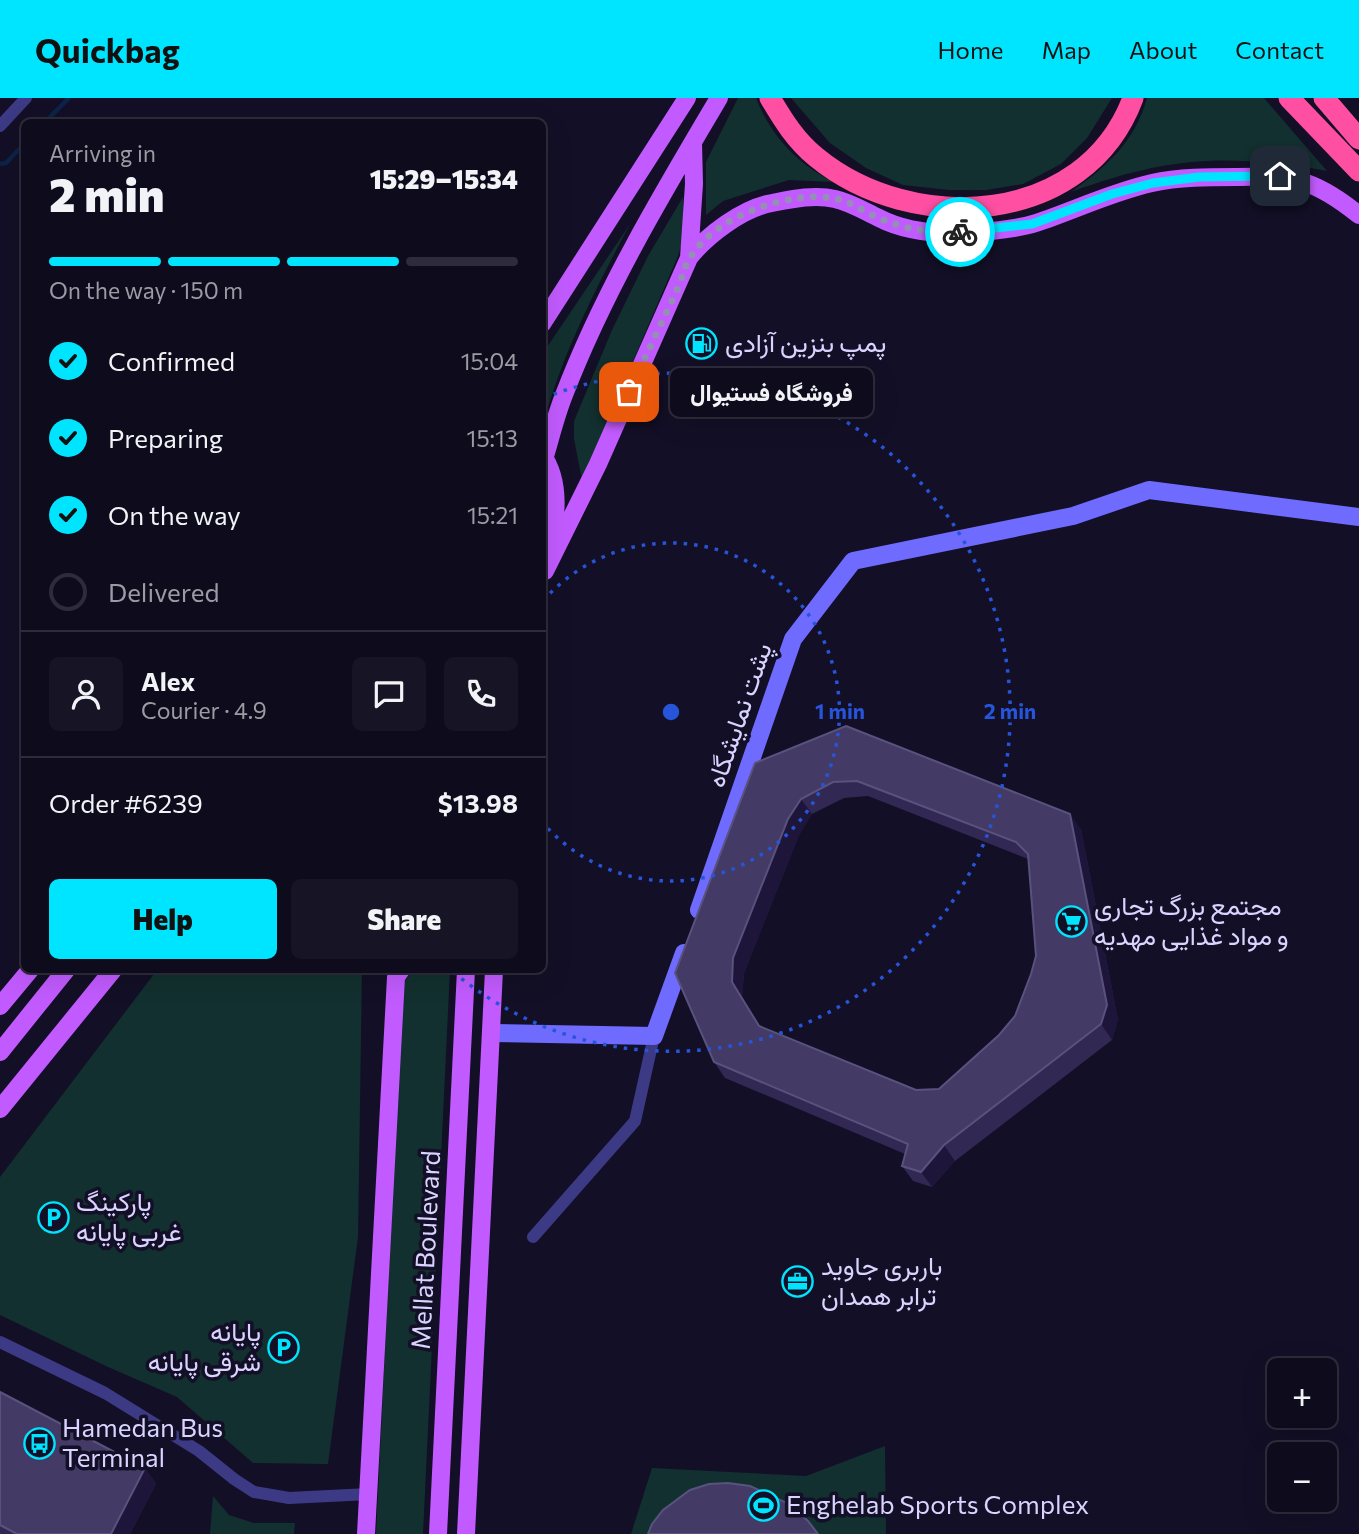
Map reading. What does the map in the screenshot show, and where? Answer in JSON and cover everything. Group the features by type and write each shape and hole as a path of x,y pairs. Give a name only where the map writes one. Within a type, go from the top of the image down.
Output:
{"highway":[{"path":"770,98 796,138 813,155 844,176 895,200 972,208 1031,198 1076,174 1104,148 1120,125 1133,98"},
{"path":"1289,98 1359,171"},
{"path":"1326,100 1359,139"}],"main road":[{"path":"673,120 677,98"},
{"path":"546,318 687,98"},
{"path":"546,449 564,396 593,328 637,242 719,98"},
{"path":"689,258 694,184 693,141"},
{"path":"546,570 598,464 689,258 699,245 730,221 768,203 809,197 834,198 905,228 945,233 1032,224 1112,194 1153,183 1199,177 1280,176 1309,183 1336,196 1359,215"},
{"path":"546,460 553,478 556,500 546,562"},
{"path":"0,1006 28,973"},
{"path":"0,1052 64,973"},
{"path":"0,1109 111,973"},
{"path":"366,1534 396,977 399,973"},
{"name":"Mellat Boulevard","path":"438,1534 466,973"},
{"name":"Mellat Boulevard","path":"466,1534 494,973"},
{"path":"463,1032 491,1033"}],"street":[{"path":"0,126 26,98"},
{"name":"پشت نمایشگاه","path":"654,1037 748,775 793,639 853,561 1073,516 1149,489 1359,517"},
{"path":"491,1033 654,1037 635,1121 533,1237"},
{"path":"0,1342 105,1392 199,1451 233,1479 254,1492 289,1498 369,1494"}],"green space":[{"path":"738,98 756,98 769,125 787,148 808,167 834,182 789,180 723,201 706,215 706,162"},
{"path":"791,98 1112,98 1087,138 1061,164 1023,184 986,190 949,190 903,185 866,168 830,143"},
{"path":"1147,98 1264,98 1327,171 1258,162 1197,162 1137,171 1071,192 1118,152 1135,128"},
{"path":"683,197 684,237 678,256 582,480 574,439 574,421 612,330 648,256"},
{"path":"630,224 571,345 546,414 546,349"},
{"path":"155,973 362,973 358,1237 328,1464 253,1463 177,1397 0,1315 0,1177"},
{"path":"411,973 450,973 423,1534 376,1534 403,983"},
{"name":"Enghelab Sports Complex","path":"885,1446 886,1534 631,1534 652,1468 806,1476"},
{"path":"213,1496 229,1515 254,1523 295,1523 294,1534 210,1534"}],"building":[{"name":"مجتمع بزرگ تجاری و مواد غذایی مهدیه","path":"846,726 1070,814 1107,1005 1101,1024 944,1145 921,1172 902,1166 908,1144 714,1062 675,973 755,763","holes":["857,781 1016,842 1028,854 1036,956 1031,974 1015,1016 999,1035 939,1089 916,1090 759,1026 732,982 733,958 788,819 801,799 833,782"]},
{"name":"Hamedan Bus Terminal","path":"0,1392 145,1468 111,1534 17,1534 0,1525"},
{"path":"709,1484 750,1486 789,1504 818,1534 648,1534 663,1510 690,1490"}],"waterway":[{"path":"48,119 69,98"},
{"path":"0,164 6,163 21,147"}],"way so far":[{"path":"629,392 682,279 689,258 699,245 730,221 768,203 809,197 834,198 905,228 960,232"}],"place":[{"name":"پمپ بنزین آزادی","path":"702,343"},
{"name":"فروشگاه فستیوال","path":"629,392"},
{"name":"مجتمع بزرگ تجاری و مواد غذایی مهدیه","path":"1071,921"},
{"name":"پارکینگ غربی پایانه","path":"53,1217"},
{"name":"باربری جاوید ترابر همدان","path":"798,1281"},
{"name":"پایانه شرقی پایانه","path":"284,1347"},
{"name":"Hamedan Bus Terminal","path":"39,1443"},
{"name":"Enghelab Sports Complex","path":"763,1505"}],"route":[{"path":"960,232 1032,224 1112,194 1153,183 1199,177 1280,176"}]}
